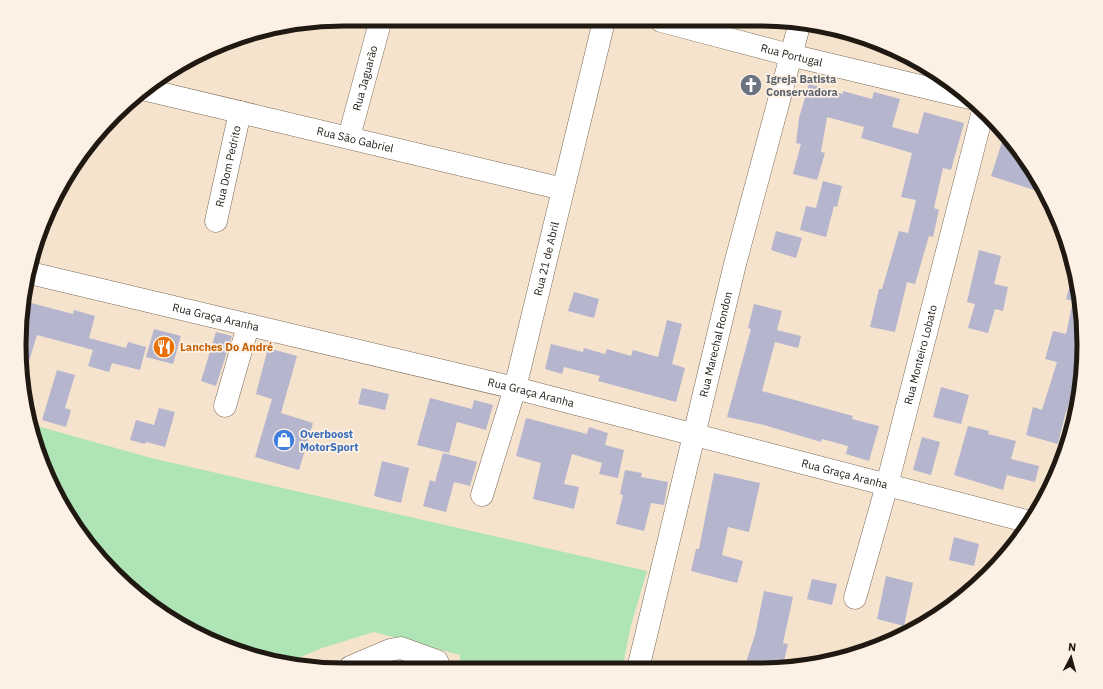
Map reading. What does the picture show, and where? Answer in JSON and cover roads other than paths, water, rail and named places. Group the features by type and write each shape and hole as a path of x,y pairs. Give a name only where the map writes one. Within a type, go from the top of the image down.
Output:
{"street":[{"name":"Rua Jaguarão","path":"349,137 378,26"},
{"name":"Rua 21 de Abril","path":"482,495 515,388 603,26"},
{"name":"Rua Portugal","path":"680,26 790,55 955,94"},
{"name":"Rua Marechal Rondon","path":"639,663 736,264 798,29"},
{"name":"Rua São Gabriel","path":"152,91 563,189"},
{"name":"Rua Dom Pedrito","path":"216,221 240,112"},
{"name":"Rua Monteiro Lobato","path":"855,598 886,485 982,117"},
{"name":"Rua Graça Aranha","path":"34,274 248,326 515,388 1023,520"},
{"path":"225,406 248,326"},
{"path":"359,663 390,650 401,648 437,661 438,663"}],"place":[{"name":"Igreja Batista Conservadora","path":"751,85"},
{"name":"Lanches Do André","path":"164,347"},
{"name":"Overboost MotorSport","path":"284,440"}]}
